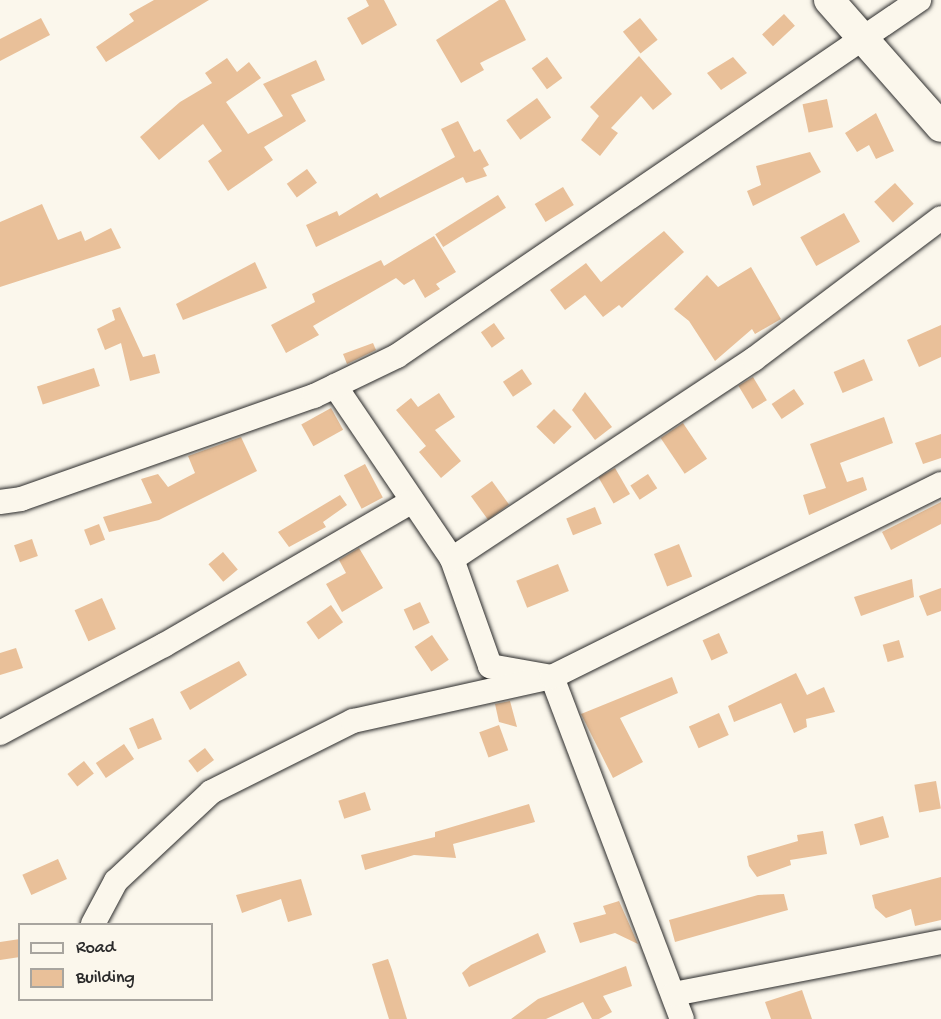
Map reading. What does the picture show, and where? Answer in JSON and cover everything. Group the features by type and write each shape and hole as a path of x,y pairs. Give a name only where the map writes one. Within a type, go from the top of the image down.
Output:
{"street":[{"path":"829,0 941,127"},
{"path":"0,502 21,500 335,386 397,356 665,170 866,41 919,0"},
{"path":"452,559 754,359 941,218"},
{"path":"335,386 452,559 490,666 552,677"},
{"path":"94,923 116,881 211,792 354,721 552,677 941,484"},
{"path":"0,733 164,645 412,501"},
{"path":"552,677 682,1019"},
{"path":"674,994 941,942"}],"building":[{"path":"154,0 209,0 106,62 96,47 134,21 129,14"},
{"path":"366,0 384,0 397,25 362,45 347,18 369,6"},
{"path":"499,0 505,0 526,40 480,63 484,70 461,83 436,40"},
{"path":"784,14 795,26 773,46 762,34"},
{"path":"41,18 50,35 0,61 0,39"},
{"path":"640,18 658,40 641,54 623,32"},
{"path":"639,56 672,94 653,110 641,96 611,128 618,133 600,156 581,140 599,116 590,107"},
{"path":"547,57 562,78 547,89 532,68"},
{"path":"733,57 747,73 721,90 707,73"},
{"path":"227,58 237,72 249,62 261,78 226,102 248,134 283,116 263,84 316,60 325,80 291,95 306,121 264,147 273,160 228,191 208,161 222,151 203,124 159,160 140,137 180,102 212,83 205,73"},
{"path":"537,98 551,117 520,140 506,120"},
{"path":"827,99 833,127 809,133 803,104"},
{"path":"876,113 894,151 876,159 869,145 857,152 845,133"},
{"path":"458,121 474,152 480,149 489,165 483,168 487,176 466,183 463,177 316,247 306,225 337,211 339,216 377,193 380,198 455,157 441,129"},
{"path":"810,152 821,172 753,206 747,191 761,185 756,166"},
{"path":"307,169 317,183 297,197 287,184"},
{"path":"895,183 914,204 893,223 874,202"},
{"path":"563,187 574,205 546,222 535,204"},
{"path":"498,195 506,208 443,247 435,234"},
{"path":"42,204 58,240 81,231 85,241 111,228 121,248 0,287 0,222"},
{"path":"844,213 860,242 816,266 800,237"},
{"path":"664,231 684,252 622,308 619,305 603,317 585,295 565,310 550,290 586,263 601,282"},
{"path":"434,236 456,272 436,284 440,289 425,298 414,279 404,285 396,278 313,326 319,335 286,353 271,325 315,302 312,294 381,260 384,266"},
{"path":"255,262 267,288 183,320 176,304"},
{"path":"751,267 781,319 755,334 752,329 715,361 689,321 674,309 707,275 718,287"},
{"path":"120,307 143,357 155,354 160,373 130,381 121,343 105,350 97,329 115,320 112,310"},
{"path":"494,323 505,339 492,348 481,332"},
{"path":"941,325 941,357 919,367 907,340"},
{"path":"373,343 376,350 347,364 343,354"},
{"path":"864,359 873,380 843,393 834,372"},
{"path":"94,368 100,386 43,405 37,387"},
{"path":"522,369 532,384 513,397 503,382"},
{"path":"753,377 767,400 752,409 738,386"},
{"path":"794,389 804,404 782,419 772,404"},
{"path":"585,392 612,427 595,440 572,410"},
{"path":"439,393 455,417 435,430 461,461 441,478 419,452 426,446 396,410 411,398 418,407"},
{"path":"331,408 343,430 313,446 301,424"},
{"path":"554,409 572,427 554,444 536,427"},
{"path":"884,417 893,443 840,463 847,482 863,477 867,490 809,515 803,495 826,488 810,444"},
{"path":"683,423 707,459 685,474 661,438"},
{"path":"941,434 941,458 923,464 915,443"},
{"path":"241,437 257,471 159,520 109,532 103,517 152,503 141,479 158,474 168,487 195,473 188,456"},
{"path":"365,464 383,498 362,509 344,475"},
{"path":"615,468 630,494 614,503 599,478"},
{"path":"648,474 657,488 640,500 630,485"},
{"path":"492,481 509,504 488,520 471,496"},
{"path":"340,495 347,505 323,522 326,527 289,547 278,532"},
{"path":"941,502 941,524 891,550 882,532"},
{"path":"595,507 602,524 573,535 566,519"},
{"path":"99,524 105,540 90,546 84,530"},
{"path":"32,539 38,556 20,562 14,545"},
{"path":"679,544 692,576 667,587 654,554"},
{"path":"359,548 383,588 342,612 326,584 346,573 339,560"},
{"path":"223,552 238,570 223,582 208,564"},
{"path":"558,564 569,591 527,608 516,581"},
{"path":"912,579 914,597 861,616 854,597"},
{"path":"941,588 941,611 927,616 919,596"},
{"path":"102,598 116,629 88,641 75,610"},
{"path":"420,602 430,623 413,630 404,610"},
{"path":"331,605 343,622 318,639 306,622"},
{"path":"719,633 728,653 712,660 703,640"},
{"path":"432,635 449,660 431,672 415,647"},
{"path":"899,640 904,657 888,662 883,645"},
{"path":"16,648 23,668 0,675 0,653"},
{"path":"239,661 247,675 190,710 180,692"},
{"path":"796,673 807,695 824,687 835,712 806,719 807,727 794,733 781,703 734,722 728,706"},
{"path":"672,677 678,693 620,718 643,762 613,778 581,714"},
{"path":"510,701 517,727 499,722 495,704"},
{"path":"719,713 729,735 699,748 689,726"},
{"path":"153,718 162,739 138,749 129,728"},
{"path":"499,725 508,750 489,758 479,732"},
{"path":"124,744 134,759 106,778 96,763"},
{"path":"205,748 214,760 197,773 188,761"},
{"path":"84,761 94,774 77,787 67,774"},
{"path":"936,781 941,809 919,812 914,785"},
{"path":"365,792 371,810 344,819 338,801"},
{"path":"529,804 535,822 453,844 456,858 414,855 365,870 361,855 435,837 435,832"},
{"path":"883,816 889,837 860,845 854,824"},
{"path":"823,831 827,854 790,860 791,865 757,877 749,866 747,856 798,841 797,835"},
{"path":"58,859 67,879 31,895 22,875"},
{"path":"941,877 941,920 915,926 911,909 886,918 875,908 872,895"},
{"path":"301,879 312,915 288,922 281,899 242,913 236,895"},
{"path":"784,894 788,910 675,942 669,920 758,895"},
{"path":"619,901 638,944 615,933 580,943 573,923 606,914 603,906"},
{"path":"538,933 546,952 469,987 462,973 471,965"},
{"path":"18,939 18,957 0,960 0,942"},
{"path":"388,959 407,1019 389,1019 372,964"},
{"path":"626,966 632,986 603,996 612,1012 599,1019 592,1019 583,1002 546,1019 511,1019 538,999"},
{"path":"802,990 812,1019 771,1019 765,1002"}]}
